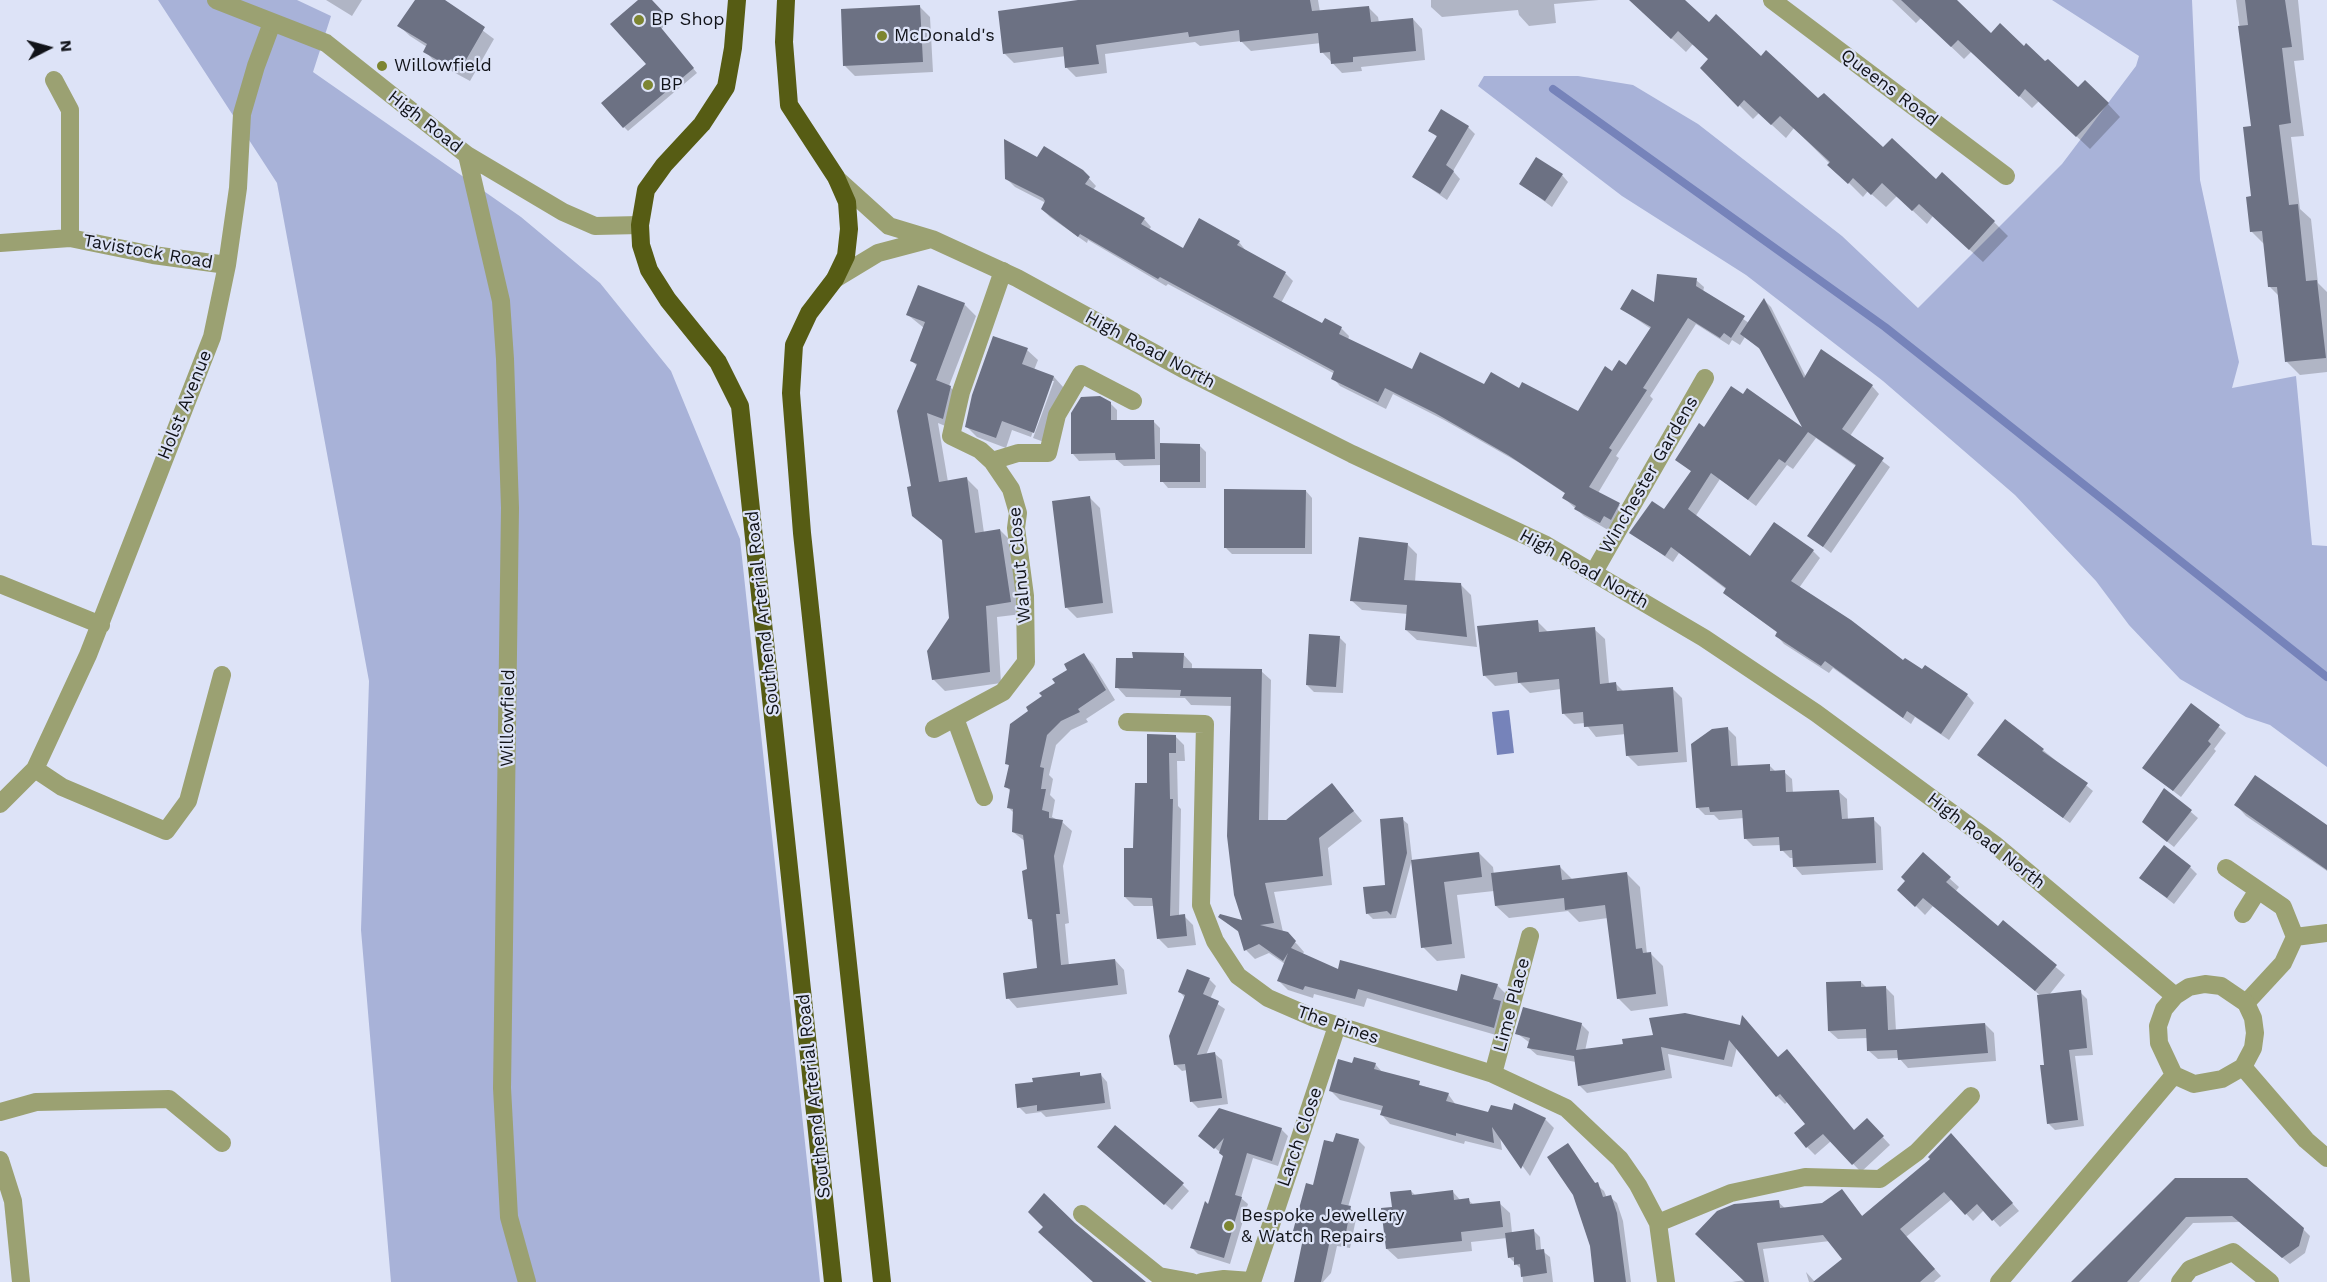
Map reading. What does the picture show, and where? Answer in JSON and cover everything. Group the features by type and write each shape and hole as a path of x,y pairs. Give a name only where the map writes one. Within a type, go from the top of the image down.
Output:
{"highway":[{"name":"Southend Arterial Road","path":"736,0 733,48 726,87 702,124 663,165 646,190 640,225 641,245 649,270 668,300 718,362 740,406 833,1282"},
{"path":"786,0 783,42 789,105 836,177 847,202 849,229 846,256 835,279 810,313 794,345 791,393 802,533 882,1282"}],"street":[{"name":"High Road","path":"216,0 326,43 467,155 563,212 595,226 640,225"},
{"name":"Queens Road","path":"1772,0 2006,176"},
{"name":"Holst Avenue","path":"0,804 35,769 101,625 212,337 227,266 238,188 242,114 272,23"},
{"name":"Tavistock Road","path":"54,81 70,110 70,238"},
{"name":"Willowfield","path":"467,155 501,301 505,359 510,520 502,1088 509,1217 527,1282"},
{"name":"High Road North","path":"836,177 870,212 889,226 933,238 1003,271 1206,381 1352,454 1546,545 1704,638 1816,713 1994,844 2175,996"},
{"name":"Tavistock Road","path":"0,243 70,238 227,266"},
{"path":"835,279 878,253 933,238"},
{"name":"Walnut Close","path":"934,729 1003,692 1026,662 1025,596 1016,528 1018,513 1011,489 992,461 980,450 951,436 961,392 1003,271"},
{"path":"992,461 1018,453 1048,453 1057,414 1080,374 1133,401"},
{"name":"Winchester Gardens","path":"1594,572 1705,378"},
{"path":"0,584 101,625"},
{"path":"35,769 62,786 166,831 188,801 222,675"},
{"path":"955,718 984,796"},
{"name":"The Pines","path":"1127,722 1205,724 1201,905 1215,941 1238,976 1268,998 1337,1026 1493,1074 1566,1108 1620,1159 1638,1185 1658,1223 1666,1282"},
{"path":"2226,868 2283,907 2295,937 2283,963 2246,1002"},
{"path":"2242,914 2258,890"},
{"path":"2295,937 2327,933"},
{"name":"Lime Place","path":"1493,1074 1530,936"},
{"path":"2205,984 2221,986 2246,1002 2253,1018 2255,1033 2253,1048 2243,1066 2222,1079 2194,1084 2174,1075 2159,1043 2158,1026 2164,1009 2175,996 2189,987 2205,984"},
{"name":"Larch Close","path":"1252,1282 1337,1026"},
{"path":"2243,1066 2306,1140 2327,1158"},
{"path":"1999,1282 2174,1075"},
{"path":"1658,1223 1731,1193 1805,1177 1880,1179 1917,1152 1971,1096"},
{"path":"0,1112 36,1102 169,1099 222,1143"},
{"path":"0,1160 13,1201 21,1282"},
{"path":"1082,1214 1159,1276 1192,1282"},
{"path":"2180,1282 2190,1269 2233,1252 2270,1282"},
{"path":"1202,1282 1224,1279 1252,1282"}],"shaded area":[{"path":"158,0 297,0 331,16 313,72 521,217 600,283 671,371 740,539 820,1282 391,1282 361,930 369,681 277,183"},
{"path":"2052,0 2192,0 2200,180 2239,362 2232,388 2296,376 2312,545 2327,546 2327,767 2270,725 2246,717 2180,679 2129,625 2096,581 2015,495 1883,381 1746,275 1622,196 1478,86 1484,76 1578,76 1633,85 1698,124 1842,236 1918,308 2062,164 2136,66 2139,56"},
{"path":"1509,710 1514,753 1497,755 1492,712"}],"building":[{"path":"415,0 445,0 485,27 459,72 423,52 427,44 397,26"},
{"path":"638,0 652,0 667,16 658,24 694,68 623,128 601,103 646,64 610,24"},
{"path":"1078,0 1310,0 1312,11 1369,6 1371,22 1413,18 1416,51 1353,57 1353,62 1331,64 1330,52 1320,53 1318,33 1240,42 1239,30 1189,37 1188,32 1096,45 1099,64 1065,68 1063,47 1003,54 998,11"},
{"path":"1629,0 1685,0 1709,22 1716,14 1761,56 1766,50 1818,98 1824,93 1883,147 1892,138 1936,179 1942,172 1995,221 1969,250 1919,204 1912,211 1882,183 1871,195 1853,178 1848,184 1827,165 1830,162 1780,116 1771,125 1744,100 1738,107 1700,68 1708,59 1678,31 1671,39"},
{"path":"1901,0 1957,0 1991,33 2000,23 2024,46 2026,43 2045,61 2048,59 2078,87 2085,80 2109,103 2076,137 2025,89 2019,97 1958,40 1951,47"},
{"path":"2245,0 2285,0 2292,47 2282,48 2291,123 2279,125 2289,205 2298,204 2306,281 2317,280 2326,358 2285,362 2277,287 2268,287 2262,231 2250,232 2246,197 2251,196 2243,127 2251,126 2238,26 2248,25"},
{"name":"McDonald's","path":"920,5 923,62 843,66 841,9"},
{"path":"1441,109 1469,126 1446,165 1454,171 1440,194 1412,177 1437,136 1428,131"},
{"path":"1004,139 1037,157 1044,146 1083,170 1090,177 1085,184 1145,218 1141,224 1183,248 1199,218 1240,241 1237,245 1286,272 1273,297 1322,323 1325,318 1342,327 1339,334 1412,369 1420,352 1484,384 1491,372 1519,388 1522,382 1578,411 1605,366 1612,371 1619,360 1626,365 1651,327 1620,309 1632,289 1654,302 1657,274 1697,278 1696,286 1745,316 1731,338 1724,333 1720,338 1688,318 1643,388 1647,390 1609,448 1612,450 1589,487 1620,503 1611,520 1604,516 1600,523 1574,509 1576,506 1562,498 1565,493 1508,455 1435,413 1385,388 1378,402 1331,379 1334,371 1160,277 1158,279 1080,234 1078,237 1041,209 1045,201 1043,198 1005,179"},
{"path":"1536,157 1563,174 1545,201 1519,184"},
{"path":"918,285 965,303 936,380 951,386 943,419 927,413 939,482 967,477 975,533 1000,529 1011,602 986,606 990,672 932,680 927,651 949,618 942,540 912,516 907,487 911,486 897,411 917,364 910,361 925,322 906,315"},
{"path":"1764,298 1804,378 1821,349 1873,385 1842,429 1884,458 1823,547 1807,536 1856,465 1808,432 1785,463 1779,459 1748,500 1711,473 1688,509 1750,556 1774,522 1814,550 1791,581 1851,620 1903,660 1905,658 1922,669 1925,665 1968,694 1941,734 1907,711 1903,718 1825,661 1821,666 1775,636 1777,632 1723,593 1726,588 1671,547 1665,556 1629,533 1652,501 1664,509 1691,471 1675,460 1699,423 1704,427 1731,386 1743,394 1747,388 1802,427 1759,348 1740,334"},
{"path":"993,336 1028,348 1022,364 1054,376 1034,433 1002,421 996,438 965,427 972,395"},
{"path":"1100,396 1111,402 1111,420 1154,420 1155,459 1116,460 1115,453 1071,454 1071,413 1081,397"},
{"path":"1160,443 1200,444 1200,482 1160,482"},
{"path":"1224,489 1306,490 1305,548 1224,548"},
{"path":"1090,496 1103,603 1065,608 1052,501"},
{"path":"1359,537 1408,543 1404,580 1461,583 1467,637 1405,630 1407,605 1350,601"},
{"path":"1538,620 1539,632 1595,627 1600,684 1616,682 1617,691 1673,687 1678,752 1626,756 1623,724 1584,727 1583,712 1562,714 1559,679 1518,683 1517,672 1483,676 1477,626"},
{"path":"1309,634 1340,636 1336,687 1306,685"},
{"path":"1132,652 1184,653 1183,668 1262,669 1259,820 1286,820 1332,783 1354,811 1319,838 1323,876 1265,883 1274,923 1260,925 1288,932 1296,941 1291,948 1338,969 1340,960 1457,991 1461,974 1498,984 1493,999 1501,1001 1494,1028 1358,989 1355,999 1305,986 1303,990 1277,981 1288,953 1283,961 1259,944 1244,951 1238,931 1218,917 1220,914 1242,920 1234,895 1227,836 1231,697 1180,696 1181,690 1115,688 1116,658 1133,658"},
{"path":"1084,653 1106,690 1078,709 1080,712 1061,721 1047,735 1040,767 1044,768 1041,789 1046,789 1042,810 1049,812 1049,818 1063,820 1054,856 1060,914 1056,914 1061,965 1115,959 1118,985 1006,999 1003,973 1037,968 1032,919 1028,919 1022,871 1027,869 1023,835 1012,832 1013,809 1007,808 1010,789 1004,787 1009,765 1005,764 1010,724 1028,711 1026,707 1042,696 1039,693 1055,683 1052,679 1067,670 1064,664"},
{"path":"2191,703 2220,725 2208,741 2211,744 2173,791 2142,768"},
{"path":"2005,719 2044,749 2042,751 2088,783 2063,818 1977,755"},
{"path":"1728,727 1731,766 1770,764 1770,771 1785,770 1786,792 1839,790 1842,819 1874,817 1876,863 1793,867 1792,850 1780,851 1779,837 1744,839 1742,810 1710,812 1709,807 1696,808 1691,744 1712,729"},
{"path":"1147,734 1176,735 1176,753 1169,753 1170,799 1173,799 1170,916 1185,914 1187,936 1157,939 1152,898 1124,897 1124,848 1133,848 1135,783 1147,783"},
{"path":"2255,775 2327,825 2327,870 2234,805"},
{"path":"2164,788 2192,810 2167,842 2142,822"},
{"path":"1403,817 1407,853 1391,915 1387,911 1366,914 1363,887 1385,885 1380,819"},
{"path":"2164,845 2191,866 2167,898 2139,878"},
{"path":"1479,852 1482,877 1444,882 1452,944 1421,948 1411,860"},
{"path":"1923,852 1951,877 1946,882 1998,926 2003,920 2057,965 2035,991 1923,898 1915,907 1897,890 1905,881 1901,877"},
{"path":"1560,865 1562,880 1627,872 1636,949 1642,948 1643,953 1651,952 1656,994 1617,999 1605,905 1565,910 1564,898 1495,906 1491,873"},
{"path":"1187,969 1210,978 1203,994 1219,1001 1197,1055 1215,1052 1222,1098 1190,1102 1185,1064 1174,1065 1169,1036 1185,995 1178,992"},
{"path":"1861,981 1861,987 1886,986 1888,1030 1985,1023 1988,1053 1898,1060 1897,1050 1867,1051 1866,1029 1828,1031 1826,982"},
{"path":"2081,990 2087,1048 2069,1050 2078,1120 2047,1124 2040,1065 2044,1065 2037,995"},
{"path":"1523,1007 1582,1023 1576,1050 1623,1044 1622,1039 1653,1035 1649,1018 1685,1013 1740,1025 1742,1015 1778,1057 1787,1049 1854,1130 1867,1118 1884,1136 1852,1165 1823,1134 1806,1148 1794,1133 1805,1124 1780,1094 1776,1097 1729,1040 1724,1060 1661,1047 1665,1070 1578,1086 1574,1056 1527,1048 1530,1038 1515,1034"},
{"path":"1354,1057 1376,1063 1374,1069 1420,1081 1419,1085 1449,1093 1446,1101 1488,1112 1491,1105 1512,1110 1514,1103 1546,1118 1521,1169 1492,1127 1494,1143 1456,1133 1456,1136 1380,1115 1383,1106 1329,1091 1338,1059 1352,1063"},
{"path":"1080,1072 1080,1076 1101,1073 1105,1103 1037,1111 1037,1105 1017,1108 1015,1084 1033,1082 1032,1078"},
{"path":"1219,1108 1282,1128 1272,1161 1247,1153 1235,1195 1242,1197 1224,1258 1190,1248 1205,1201 1208,1204 1223,1156 1219,1153 1224,1138 1214,1149 1198,1136"},
{"path":"1115,1125 1184,1183 1164,1205 1097,1147"},
{"path":"1336,1133 1359,1139 1341,1204 1351,1206 1344,1243 1330,1240 1321,1282 1294,1282 1304,1234 1293,1231 1306,1183 1313,1185 1324,1140 1333,1142"},
{"path":"1951,1133 2013,1203 1992,1221 1977,1204 1965,1215 1944,1192 1900,1229 1935,1269 1920,1282 1813,1282 1842,1259 1823,1235 1757,1243 1764,1282 1745,1282 1695,1234 1717,1211 1734,1204 1779,1200 1780,1208 1822,1203 1842,1189 1862,1216 1930,1159 1928,1157"},
{"path":"1568,1143 1595,1183 1598,1182 1603,1197 1611,1195 1617,1213 1626,1282 1594,1282 1590,1246 1573,1195 1547,1157"},
{"path":"2175,1178 2247,1178 2304,1228 2299,1246 2282,1258 2232,1216 2186,1217 2127,1282 2071,1282"},
{"path":"1411,1190 1412,1195 1453,1190 1454,1200 1469,1198 1470,1204 1500,1201 1503,1227 1461,1232 1462,1241 1386,1249 1381,1208 1392,1207 1390,1192"},
{"path":"1044,1193 1075,1223 1146,1282 1093,1282 1038,1232 1043,1227 1028,1212"},
{"path":"1534,1229 1536,1250 1544,1249 1547,1273 1521,1277 1520,1264 1514,1265 1514,1257 1508,1258 1505,1233"}],"waterway":[{"path":"1553,89 1885,327 2327,677"}],"place":[{"name":"BP Shop","path":"639,20"},
{"name":"McDonald's","path":"882,36"},
{"name":"Willowfield","path":"382,66"},
{"name":"BP","path":"648,85"},
{"name":"Bespoke Jewellery & Watch Repairs","path":"1229,1226"}]}
